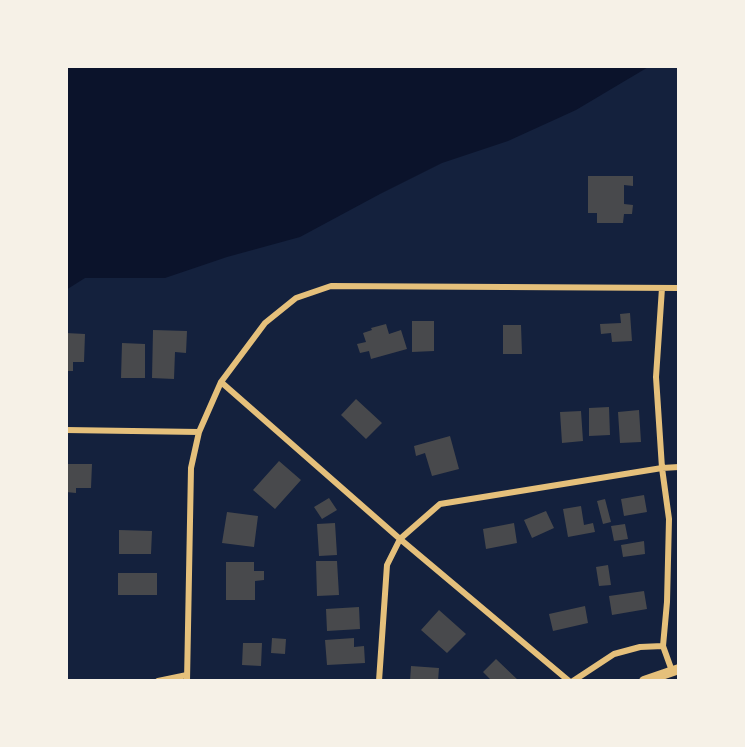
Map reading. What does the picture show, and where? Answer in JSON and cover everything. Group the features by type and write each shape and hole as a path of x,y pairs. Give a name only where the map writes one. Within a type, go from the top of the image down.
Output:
{"main road":[{"path":"644,681 675,670"}],"street":[{"path":"158,681 187,678 191,468 199,432 221,382 265,323 296,298 331,286 679,288"},
{"path":"662,288 656,377 662,468 669,519 667,602 663,646 675,670"},
{"path":"221,382 400,539 571,681 614,654 640,647 663,646"},
{"path":"66,430 199,432"},
{"path":"379,681 387,565 400,539 440,504 679,467"}],"water":[{"path":"66,66 650,66 576,110 508,141 442,163 300,237 227,257 165,278 85,278 66,290"}],"building":[{"path":"588,176 633,176 633,186 624,185 624,204 633,205 632,214 624,214 623,223 597,223 597,213 588,213"},
{"path":"630,313 632,341 612,342 611,333 601,334 600,324 621,323 620,314"},
{"path":"412,321 434,321 434,351 412,352"},
{"path":"386,324 389,334 401,330 407,349 371,359 369,351 360,353 357,344 366,342 363,333"},
{"path":"503,325 521,325 522,354 503,354"},
{"path":"153,330 187,331 186,353 175,352 174,379 152,378"},
{"path":"66,333 85,334 84,362 73,362 73,371 66,371"},
{"path":"122,343 145,344 145,378 121,378"},
{"path":"356,399 382,423 366,439 341,415"},
{"path":"609,407 610,435 589,436 589,408"},
{"path":"639,410 641,442 620,443 618,412"},
{"path":"581,411 583,441 562,443 560,412"},
{"path":"450,436 459,469 432,476 425,453 416,456 414,446"},
{"path":"279,461 301,480 275,509 253,490"},
{"path":"66,464 92,464 91,488 76,488 76,493 66,492"},
{"path":"644,495 647,512 624,516 621,499"},
{"path":"329,498 337,510 322,519 314,507"},
{"path":"605,499 611,522 603,524 597,501"},
{"path":"581,506 584,525 593,523 595,532 568,537 563,509"},
{"path":"546,511 554,528 532,538 524,520"},
{"path":"227,512 258,516 254,547 222,543"},
{"path":"335,523 337,555 319,556 317,524"},
{"path":"514,523 517,543 486,549 483,529"},
{"path":"625,524 628,539 614,541 611,526"},
{"path":"119,530 152,531 151,554 119,554"},
{"path":"644,541 645,554 623,557 621,545"},
{"path":"316,561 337,561 339,595 317,596"},
{"path":"226,562 254,562 254,571 264,571 264,580 255,581 255,600 226,600"},
{"path":"608,565 611,585 599,586 596,567"},
{"path":"118,573 157,573 157,595 118,595"},
{"path":"644,591 647,609 612,615 609,596"},
{"path":"585,606 588,623 553,631 549,614"},
{"path":"359,607 360,629 327,631 326,609"},
{"path":"439,610 466,634 447,653 421,630"},
{"path":"272,638 286,639 285,654 271,653"},
{"path":"354,638 354,647 364,646 365,663 327,665 325,640"},
{"path":"243,643 262,643 261,666 242,665"},
{"path":"496,659 519,681 492,681 483,672"},
{"path":"411,666 439,668 438,681 410,681"}]}
